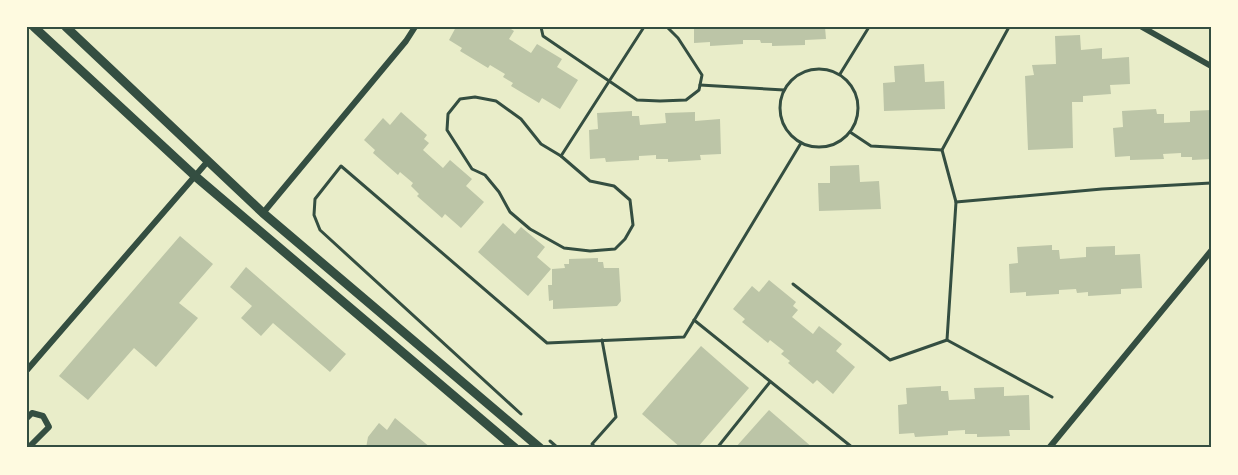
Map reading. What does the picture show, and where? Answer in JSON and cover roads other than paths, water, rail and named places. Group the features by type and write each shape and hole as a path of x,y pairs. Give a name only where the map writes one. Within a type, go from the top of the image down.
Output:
{"main road":[{"path":"34,27 195,176 515,448"},
{"path":"66,27 263,213 540,448"}],"street":[{"path":"263,213 415,27"},
{"path":"1142,27 1211,66"},
{"path":"27,370 208,161"},
{"path":"1049,448 1211,251"},
{"path":"27,418 32,413 43,416 49,427 28,448"}]}
